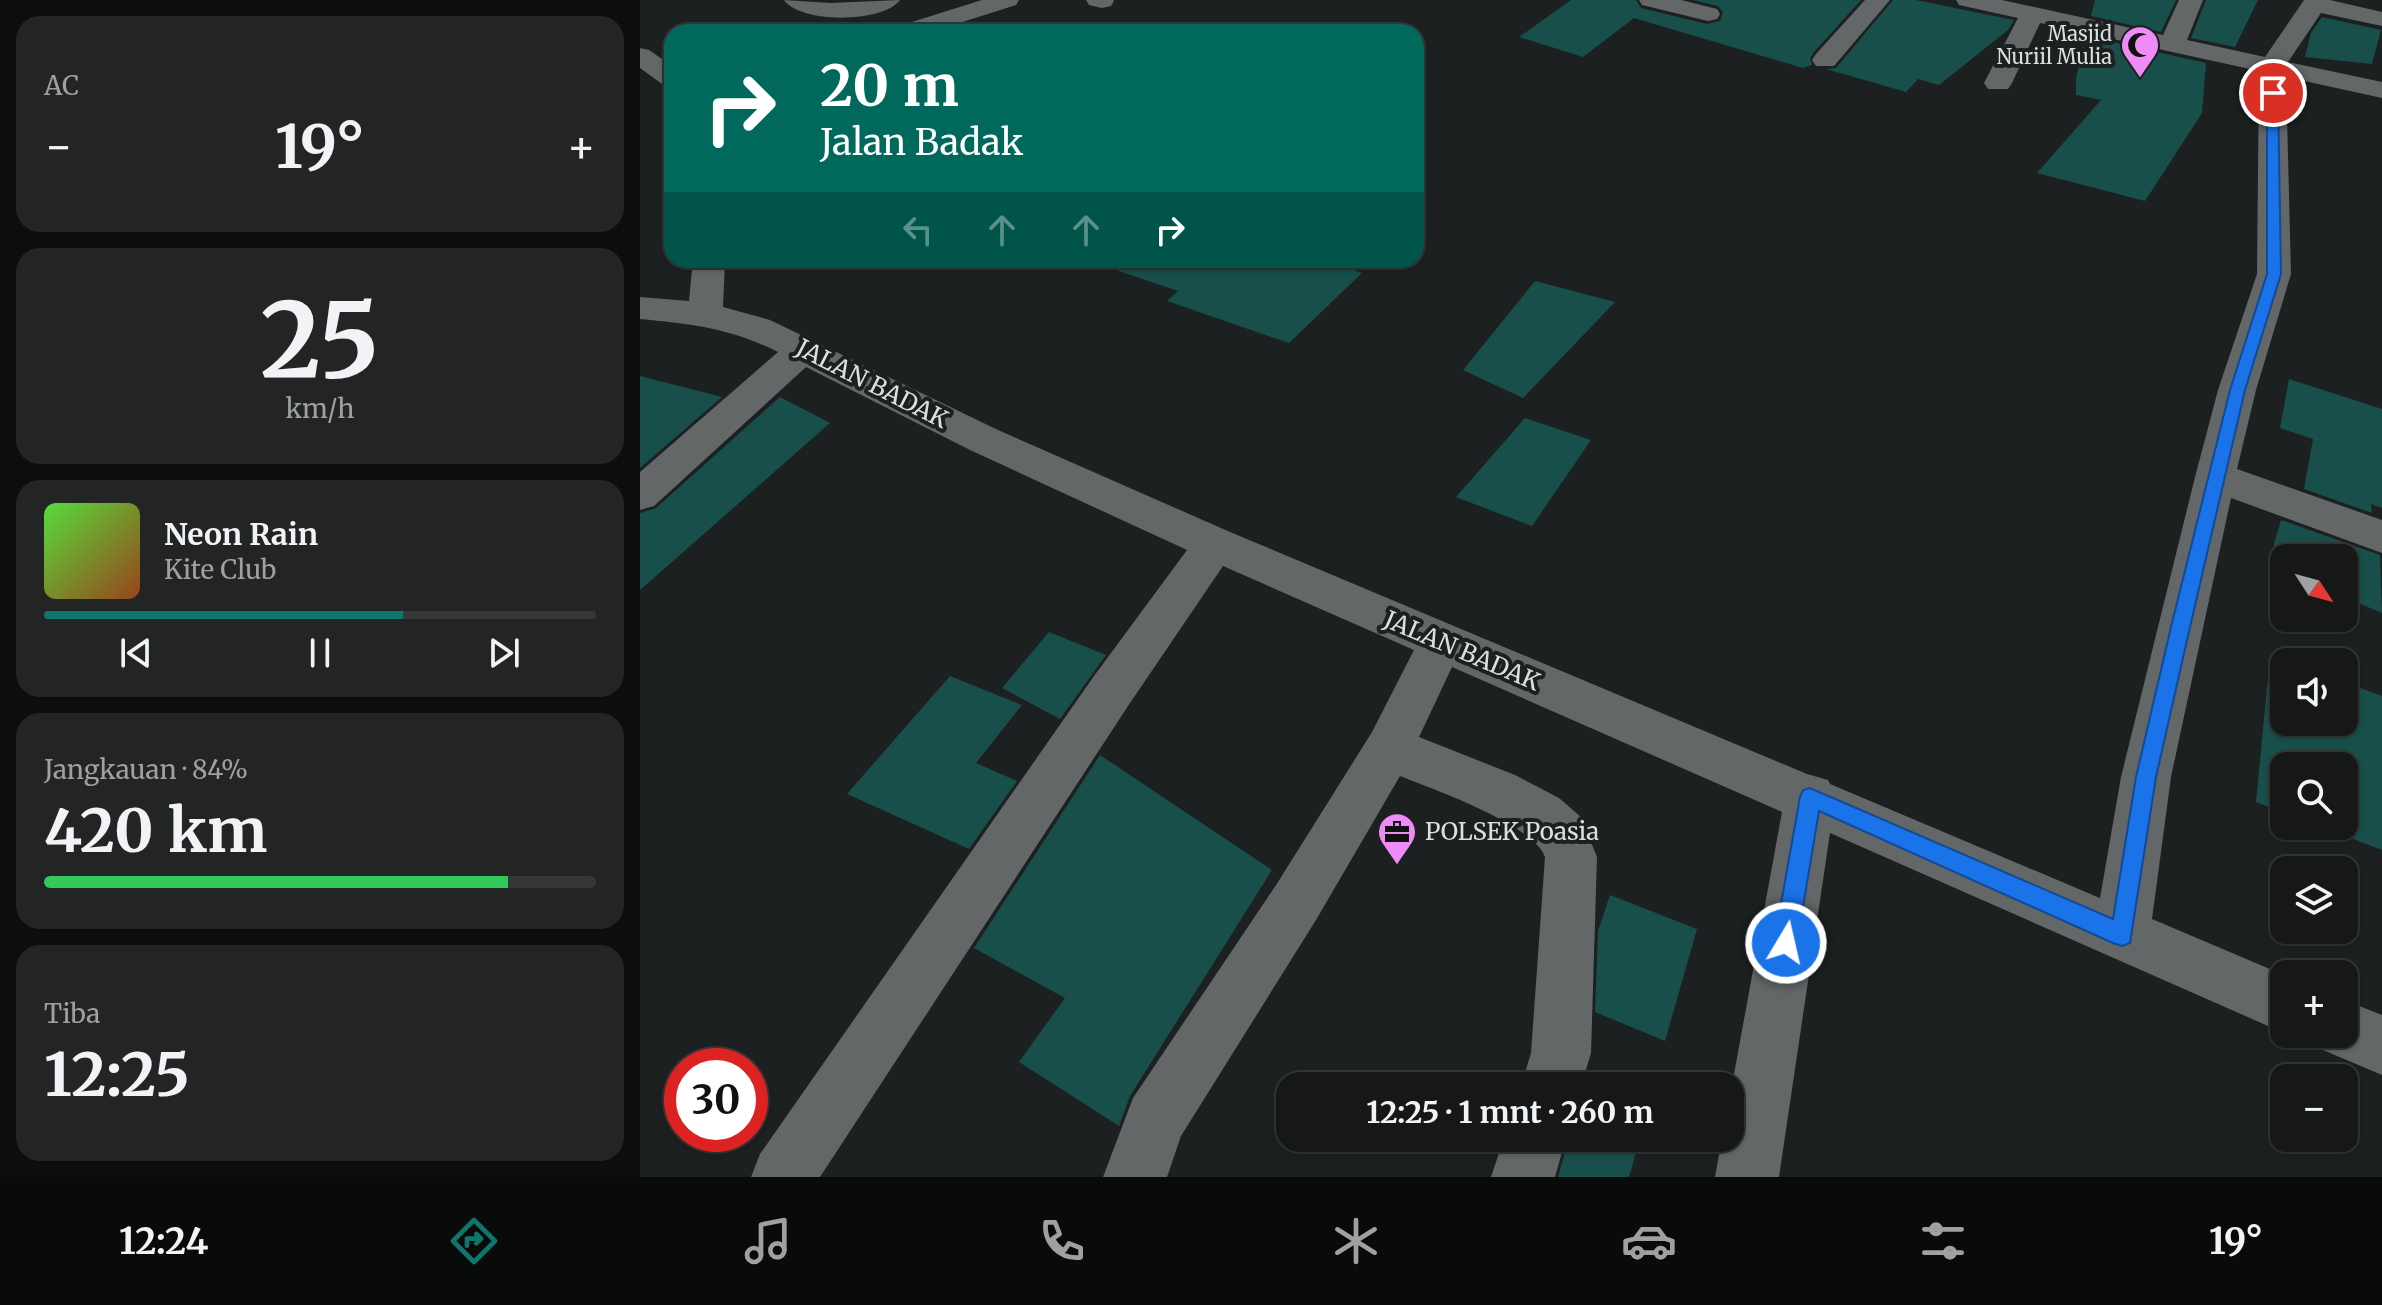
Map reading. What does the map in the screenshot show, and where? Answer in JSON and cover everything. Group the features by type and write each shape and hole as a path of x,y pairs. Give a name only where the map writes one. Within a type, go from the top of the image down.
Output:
{"street":[{"path":"796,0 817,11 837,12 888,0"},
{"path":"930,24 1007,0"},
{"path":"1651,0 1710,12"},
{"path":"1825,60 1878,0"},
{"path":"1968,0 2382,90"},
{"path":"2172,44 2191,0"},
{"path":"2122,935 2146,777 2237,390 2274,274 2272,66 2316,2 2382,19"},
{"path":"1998,83 2033,13"},
{"path":"640,56 664,72"},
{"path":"705,314 708,268"},
{"name":"JALAN BADAK","path":"640,308 705,314 758,328 984,440 1215,544 1810,797 2270,998"},
{"path":"640,495 804,349"},
{"path":"2215,477 2382,537"},
{"path":"783,1177 1111,691 1215,544"},
{"path":"1135,1177 1155,1120 1297,901 1389,748 1441,642"},
{"path":"1389,748 1497,792 1541,815 1563,835 1571,857 1561,1053 1555,1072"},
{"path":"1747,1177 1810,797"},
{"path":"2358,1035 2382,1045"},
{"path":"1523,1177 1531,1152"}],"building":[{"path":"1571,0 1636,0 1641,8 1707,24 1720,21 1723,12 1718,6 1693,0 1861,0 1814,52 1810,58 1812,65 1803,68 1634,18 1583,57 1519,37"},
{"path":"1893,0 1916,0 2014,20 2008,30 1939,85 1918,79 1906,92 1826,69 1836,68"},
{"path":"2095,0 2176,0 2161,32 2091,16"},
{"path":"2206,0 2258,0 2235,47 2191,38"},
{"path":"2322,17 2381,30 2372,64 2305,57 2311,33"},
{"path":"2086,36 2206,63 2202,113 2145,201 2037,173 2101,100 2076,95 2076,78"},
{"path":"1110,268 1349,268 1362,273 1289,343 1167,301 1178,291"},
{"path":"1535,281 1615,302 1523,398 1463,370"},
{"path":"640,376 722,397 640,468"},
{"path":"2289,379 2382,409 2382,508 2371,504 2372,513 2304,489 2313,439 2280,428"},
{"path":"780,397 830,423 640,590 640,513 656,508"},
{"path":"1525,418 1591,440 1532,526 1456,497"},
{"path":"2281,520 2349,544 2274,544"},
{"path":"2358,547 2380,555 2382,613 2358,603"},
{"path":"1049,632 1106,655 1060,719 1002,688"},
{"path":"2270,656 2270,736 2358,736 2358,687 2382,696 2382,850 2356,840 2358,752 2270,752 2270,808 2256,802"},
{"path":"950,676 1022,705 976,763 1017,781 969,849 847,794"},
{"path":"1100,755 1272,870 1130,1096 1119,1126 1019,1062 1065,998 974,948"},
{"path":"1610,895 1697,929 1665,1041 1595,1012 1598,931"},
{"path":"1565,1152 1636,1152 1629,1177 1558,1177"}],"place":[{"name":"Masjid Nuriil Mulia","path":"2140,79"},
{"name":"POLSEK Poasia","path":"1397,866"}],"route":[{"path":"1786,943 1810,797 2122,935 2146,777 2180,627 2237,390 2274,274 2273,93"}]}
